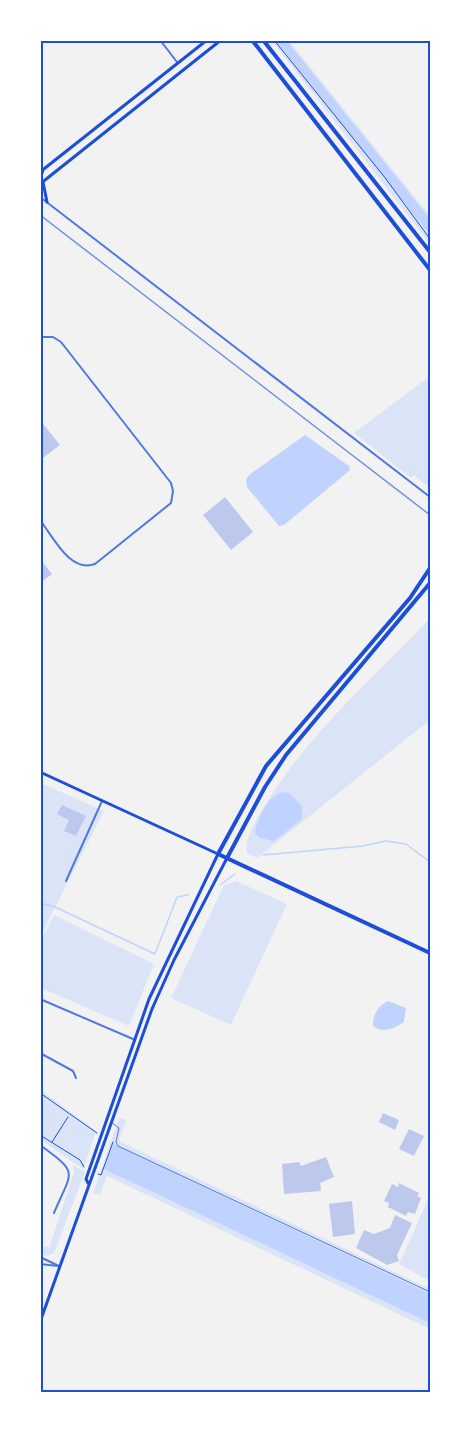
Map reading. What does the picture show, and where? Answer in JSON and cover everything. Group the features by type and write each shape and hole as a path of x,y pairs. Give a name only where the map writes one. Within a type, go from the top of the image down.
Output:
{"main road":[{"path":"47,202 41,182 42,171 207,40"},
{"path":"41,182 221,40"},
{"path":"252,40 430,270"},
{"path":"263,40 430,252"},
{"path":"102,123 108,130"},
{"path":"88,1183 86,1179 133,1039 159,976 218,854 266,766 404,605 430,568"},
{"path":"40,1322 88,1183 96,1168 162,985 227,858 265,787 286,754 430,583"},
{"path":"40,772 430,953"}],"street":[{"path":"160,40 178,63"},
{"path":"40,197 430,497"},
{"path":"40,337 53,337 61,342 171,483 173,491 171,503 95,564 88,566 72,562 40,520"},
{"path":"66,881 102,801"},
{"path":"40,999 133,1039"},
{"path":"40,1053 73,1071 76,1078"},
{"path":"40,1145 68,1166 70,1174 54,1213"},
{"path":"40,1257 59,1266"},
{"path":"40,1264 59,1266"}],"lane":[{"path":"112,1123 119,1128 116,1142 118,1146 430,1292"}],"path":[{"path":"274,40 386,179 430,239"},
{"path":"40,1093 69,1116 97,1133"},
{"path":"51,1142 69,1116"},
{"path":"40,1135 80,1160 86,1169"},
{"path":"97,1173 101,1174 112,1142 118,1146"}],"shaded area":[{"path":"272,41 289,41 430,216 430,244"},
{"path":"430,376 430,488 414,475 411,478 354,433"},
{"path":"430,618 430,720 257,858 247,853 247,841 254,824 281,780 300,755 342,708"},
{"path":"41,783 104,811 41,935"},
{"path":"236,881 287,904 231,1025 171,998 224,885"},
{"path":"54,915 154,964 129,1026 41,988 41,940"},
{"path":"41,1090 96,1131 83,1169 41,1140"},
{"path":"119,1118 126,1120 119,1141 430,1289 430,1329 107,1176 100,1195 93,1193"},
{"path":"73,1165 85,1172 54,1253 47,1256 42,1254 44,1246 49,1248 74,1172"},
{"path":"430,1195 430,1281 399,1264"}],"water":[{"path":"276,41 287,41 430,219 430,235"},
{"path":"305,435 349,466 350,470 284,525 279,526 247,487 246,480 249,475"},
{"path":"283,792 289,793 302,806 302,819 274,841 260,838 255,833 261,815 268,803"},
{"path":"388,1001 406,1008 404,1022 381,1030 373,1026 373,1022 381,1005"},
{"path":"113,1144 430,1294 430,1323 104,1169"}],"building":[{"path":"40,420 60,445 40,460"},
{"path":"225,497 253,532 231,550 203,515"},
{"path":"40,559 52,574 40,583"},
{"path":"62,805 86,816 76,836 64,831 69,820 57,814"},
{"path":"383,1113 399,1120 395,1130 379,1122"},
{"path":"409,1129 424,1136 414,1156 399,1149"},
{"path":"326,1157 334,1177 320,1183 321,1191 284,1194 282,1164 299,1162 301,1166"},
{"path":"399,1183 419,1193 417,1196 421,1198 415,1214 408,1212 406,1216 388,1207 389,1203 384,1201 392,1184 398,1187"},
{"path":"352,1201 355,1234 333,1237 329,1204"},
{"path":"395,1215 412,1223 397,1255 399,1261 387,1265 356,1248 364,1230 374,1234 390,1228"}],"waterway":[{"path":"263,855 363,846 386,841 406,844 430,862"},
{"path":"220,885 235,874"},
{"path":"40,906 45,904 55,907 155,954 177,897 188,895"}],"railway":[{"path":"40,215 430,515"}]}
